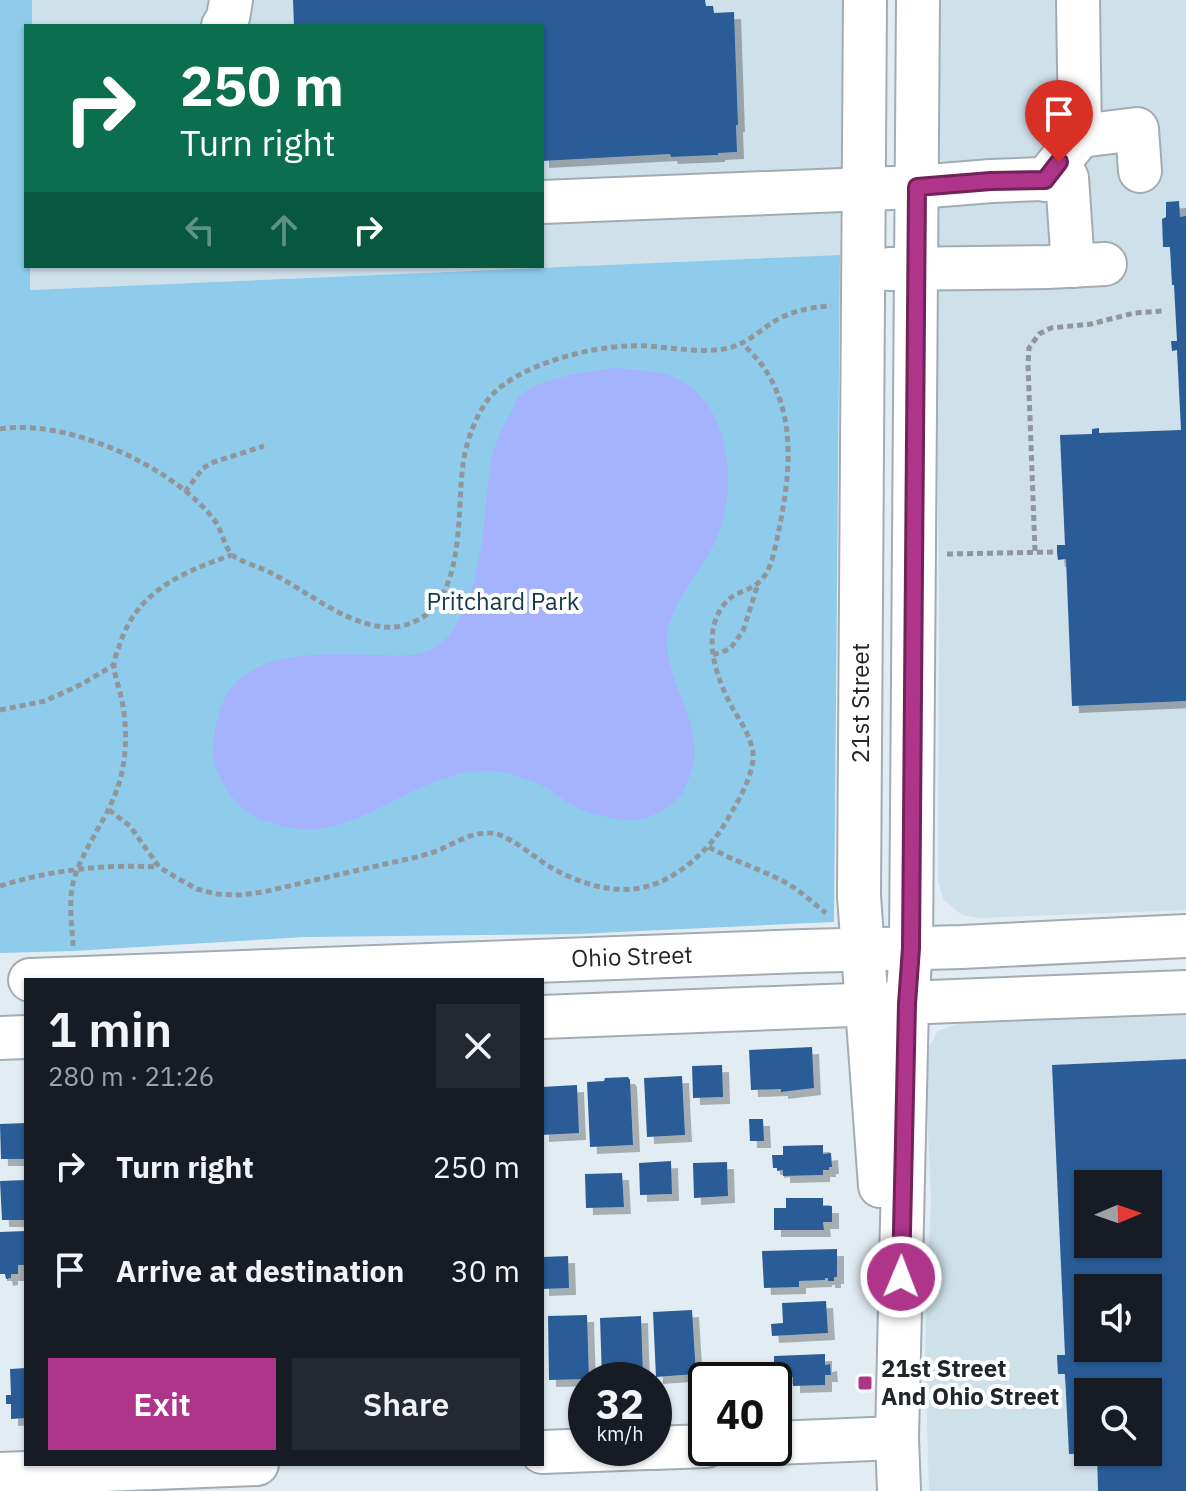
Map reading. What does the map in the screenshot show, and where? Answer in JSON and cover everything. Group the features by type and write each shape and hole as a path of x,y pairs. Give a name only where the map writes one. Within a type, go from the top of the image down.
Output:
{"street":[{"path":"224,24 231,0"},
{"name":"21st Street","path":"865,0 859,880 863,949 887,1004"},
{"name":"21st Street","path":"899,1491 897,1421 868,1035 887,1004 911,948 918,0"},
{"path":"1056,179 1080,136 1078,0"},
{"path":"1080,136 1137,129 1140,171"},
{"path":"544,202 1056,179"},
{"path":"864,269 1089,265 1056,179"},
{"name":"Ohio Street","path":"111,978 1186,936"},
{"name":"Ohio Street","path":"0,981 24,980"},
{"path":"544,1017 1186,992"},
{"path":"0,1038 24,1037"},
{"path":"792,1440 897,1421"},
{"path":"544,1452 568,1451"},
{"path":"0,1474 126,1475 233,1466"}],"path":[{"path":"0,429 42,428 80,435 128,456 185,492 215,522 232,555 270,572 347,617 376,627 399,627 419,620 435,608 449,580 456,552 463,461 469,438 489,398 509,379 552,360 587,352 630,346 699,350 731,347 796,311 840,306"},
{"path":"1035,551 1029,348 1039,334 1051,328 1162,311"},
{"path":"713,655 730,649 743,631 758,583 772,561 786,499 788,439 785,416 777,391 762,364 742,342"},
{"path":"185,492 203,468 264,446"},
{"path":"914,555 1057,552"},
{"path":"73,951 73,882 86,848 109,810 125,751 122,701 114,665 122,637 134,613 165,584 232,555"},
{"path":"109,810 130,826 159,867 197,889 216,894 263,892 428,854 461,839 491,833 505,836 571,879 620,889 645,887 668,878 709,847 728,818 750,772 753,755 751,742 721,683 712,638 716,617 726,602 758,583"},
{"path":"0,710 45,701 114,665"},
{"path":"709,847 793,887 827,914"},
{"path":"0,886 27,878 113,866 159,867"}],"shaded area":[{"path":"32,0 843,0 840,255 544,268 544,24 32,24"},
{"path":"938,0 1186,0 1186,910 980,918 962,915 943,899 938,881"},
{"path":"30,268 539,268 30,290"},
{"path":"615,368 659,373 682,381 699,395 712,413 726,456 728,479 722,524 714,544 673,613 667,635 672,671 694,741 694,758 684,791 673,803 646,817 618,819 580,809 524,778 487,771 443,779 361,816 318,829 267,822 244,810 227,791 214,759 216,726 227,694 242,677 261,666 283,659 331,654 409,655 430,650 442,643 457,623 468,600 481,546 491,461 499,436 518,398 537,385"},
{"path":"1186,1011 1186,1491 929,1491 925,1351 931,1199 925,1067 929,1047 938,1031 957,1024"}],"green space":[{"name":"Pritchard Park","path":"0,0 32,0 32,24 24,24 24,268 30,268 30,290 840,255 834,922 577,934 306,937 0,953"}],"building":[{"path":"293,0 705,0 706,6 713,6 714,13 734,12 737,152 544,161 544,24 294,24"},
{"path":"1179,201 1180,217 1186,216 1186,701 1072,706 1066,559 1058,560 1057,552 1057,545 1065,545 1060,435 1092,434 1092,429 1099,428 1099,433 1181,430 1177,350 1172,351 1171,341 1177,341 1174,285 1170,247 1163,247 1162,219 1166,217 1166,202"},
{"path":"812,1047 814,1088 781,1092 781,1089 751,1090 749,1050"},
{"path":"1186,1059 1186,1491 1098,1491 1097,1466 1162,1466 1162,1378 1074,1378 1074,1454 1069,1454 1065,1374 1058,1374 1057,1355 1065,1355 1052,1065"},
{"path":"722,1065 723,1097 693,1098 692,1066"},
{"path":"682,1076 685,1135 647,1137 644,1078"},
{"path":"628,1077 633,1145 590,1147 587,1082"},
{"path":"577,1085 579,1133 544,1135 544,1087"},
{"path":"749,1119 763,1119 764,1141 750,1141"},
{"path":"24,1123 24,1159 1,1159 0,1124"},
{"path":"823,1145 823,1154 831,1153 832,1167 823,1170 823,1175 783,1176 783,1170 773,1168 772,1155 783,1155 783,1146"},
{"path":"671,1161 672,1194 640,1195 639,1163"},
{"path":"727,1162 728,1196 694,1198 693,1163"},
{"path":"622,1173 624,1207 586,1208 585,1174"},
{"path":"24,1180 24,1220 2,1220 0,1181"},
{"path":"786,1198 823,1198 823,1206 832,1206 832,1222 823,1222 824,1230 774,1230 774,1208 786,1208"},
{"path":"24,1231 24,1265 18,1265 18,1274 11,1274 11,1278 6,1279 5,1274 0,1274 0,1232"},
{"path":"837,1249 837,1277 834,1281 825,1278 799,1281 799,1287 764,1288 762,1251"},
{"path":"568,1256 569,1288 544,1289 544,1257"},
{"path":"826,1301 828,1333 772,1336 771,1324 783,1323 782,1303"},
{"path":"692,1310 695,1362 688,1362 688,1375 672,1376 672,1362 655,1362 653,1312"},
{"path":"587,1315 588,1362 568,1362 568,1380 549,1380 548,1316"},
{"path":"641,1316 643,1362 601,1362 600,1318"},
{"path":"825,1354 825,1365 830,1364 831,1375 825,1375 825,1385 793,1386 792,1362 774,1362 774,1356"},
{"path":"24,1368 24,1418 11,1419 11,1404 6,1404 6,1395 11,1395 10,1369"}],"place":[{"name":"21st Street And Ohio Street","path":"865,1383"}],"route":[{"path":"901,1277 911,948 917,187 1045,180 1059,162"}]}
